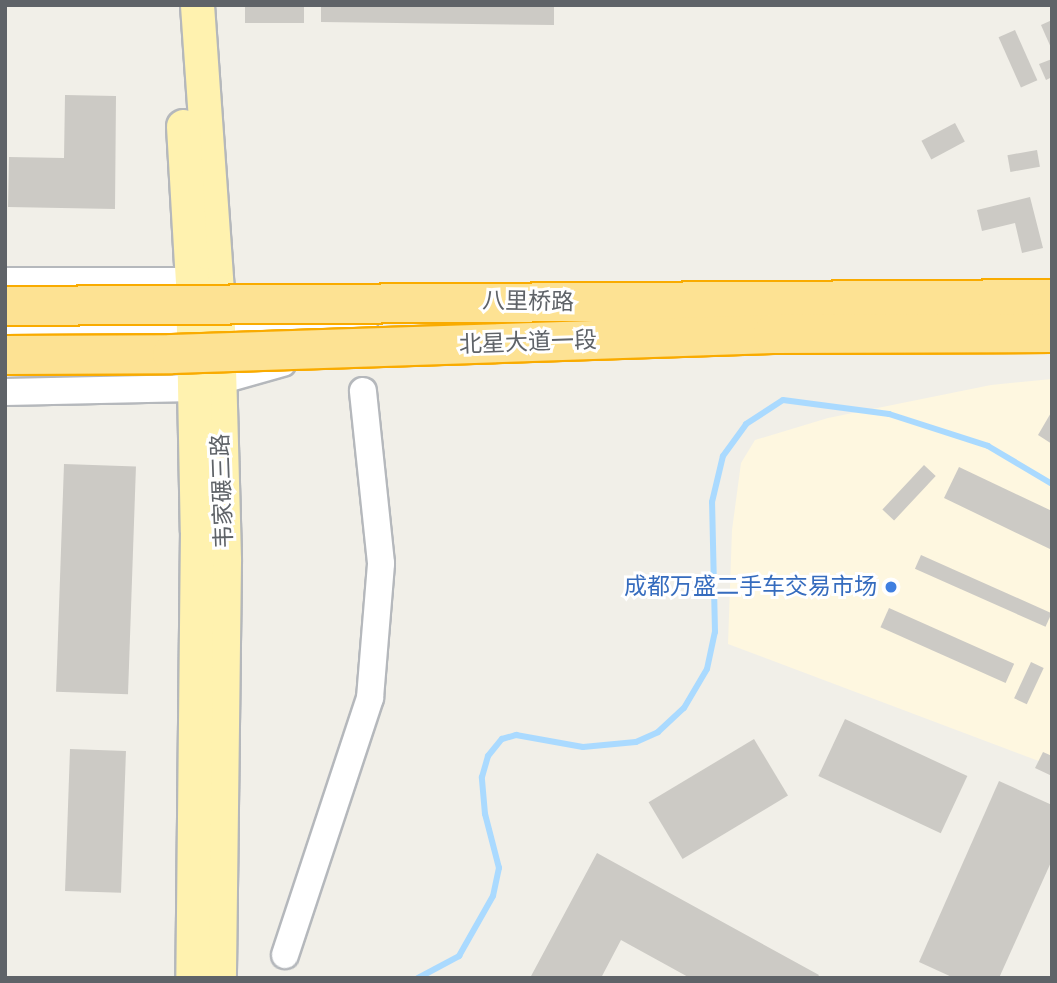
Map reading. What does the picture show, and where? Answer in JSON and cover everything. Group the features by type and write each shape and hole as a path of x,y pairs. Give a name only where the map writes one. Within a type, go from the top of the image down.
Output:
{"highway":[{"name":"北星大道一段","path":"5,306 1052,299"},
{"name":"北星大道一段","path":"5,355 186,354 773,334 1052,333"}],"main road":[{"name":"韦家碾三路","path":"175,5 204,286"},
{"name":"韦家碾三路","path":"197,5 207,384 225,561 219,978"},
{"name":"韦家碾三路","path":"192,978 197,531 207,384"}],"street":[{"name":"八里桥路","path":"5,281 204,286 258,299 880,306 1052,282"},
{"name":"八里桥路","path":"5,330 674,328 1052,317"},
{"path":"5,392 207,384 317,356 1015,349 1052,343"},
{"path":"285,955 370,698 381,563 363,391"}],"shaded area":[{"name":"成都万盛二手车交易市场","path":"1052,379 1052,766 728,644 732,530 741,463 755,440 828,418 991,385"}],"building":[{"path":"245,5 304,5 304,23 245,23"},
{"path":"321,5 554,5 554,25 321,22"},
{"path":"1052,20 1052,50 1041,25"},
{"path":"1015,30 1037,80 1021,88 999,37"},
{"path":"1052,59 1052,77 1046,80 1039,64"},
{"path":"65,95 116,96 115,209 8,207 9,157 64,158"},
{"path":"955,123 965,142 931,159 921,141"},
{"path":"1037,150 1040,167 1010,172 1007,155"},
{"path":"1030,197 1043,248 1022,253 1015,223 982,231 977,210"},
{"path":"1052,411 1052,444 1038,435"},
{"path":"64,464 136,467 128,694 56,692"},
{"path":"924,465 936,476 894,521 882,510"},
{"path":"959,467 1052,511 1052,550 944,498"},
{"path":"921,555 1052,613 1046,627 915,569"},
{"path":"889,608 1014,664 1006,683 880,627"},
{"path":"1031,662 1044,668 1027,704 1014,698"},
{"path":"845,719 967,776 941,833 818,776"},
{"path":"754,739 788,796 683,859 649,802"},
{"path":"70,749 126,751 121,893 65,891"},
{"path":"1043,752 1052,756 1052,776 1035,768"},
{"path":"999,781 1052,805 1052,860 999,978 954,978 919,962"},
{"path":"597,853 819,975 817,978 690,978 621,940 601,978 530,978"}],"waterway":[{"path":"418,978 459,956 493,896 499,868 485,814 482,777 488,756 502,739 516,735 583,747 636,742 658,732 684,708 707,669 715,632 712,502 723,456 746,424 783,400 889,414 988,446 1052,484"}],"place":[{"name":"成都万盛二手车交易市场","path":"891,587"}]}
